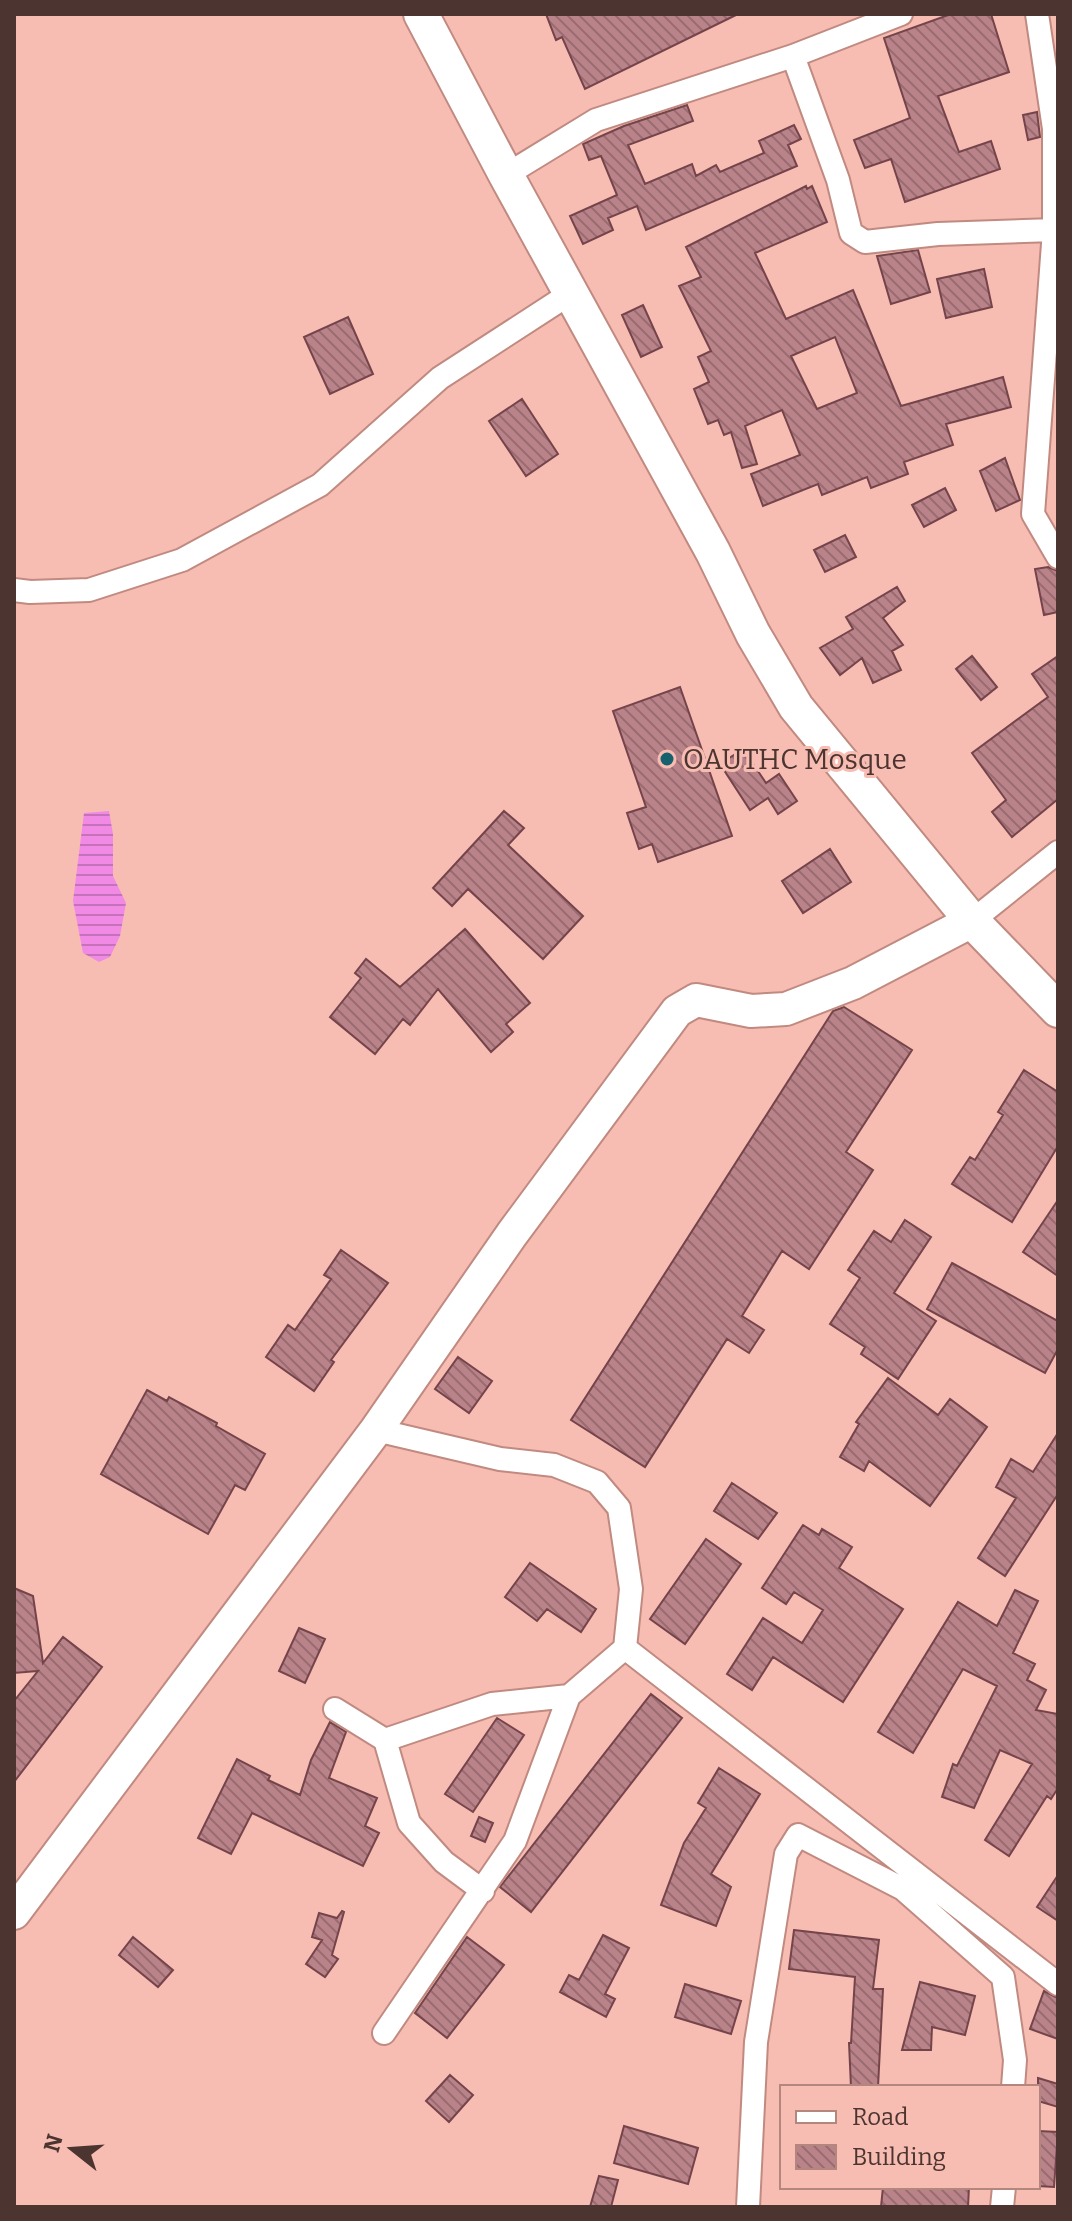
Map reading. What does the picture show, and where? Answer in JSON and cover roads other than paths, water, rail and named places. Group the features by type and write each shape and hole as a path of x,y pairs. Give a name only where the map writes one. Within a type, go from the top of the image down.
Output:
{"main road":[{"path":"421,14 713,552 753,634 796,707 972,921 1058,1010"}],"street":[{"path":"506,175 596,120 793,56 901,14"},
{"path":"1037,14 1054,129 1054,230 1048,444 1033,514 1058,557"},
{"path":"793,56 838,180 851,233 865,242 938,234 1054,230"},
{"path":"14,590 89,590 182,560 320,485 440,378 571,293"},
{"path":"14,1913 376,1430 512,1234 677,1011 696,1000 751,1011 786,1009 853,983 972,921 1058,852"},
{"path":"376,1430 500,1459 554,1465 597,1482 619,1508 631,1589 625,1648 569,1696 515,1841 384,2033"},
{"path":"625,1648 1058,1984"},
{"path":"385,1740 492,1704 569,1696"},
{"path":"335,1709 385,1740 409,1823 444,1862 483,1891"},
{"path":"748,2207 756,2042 786,1854 798,1835 903,1889 1003,1977 1015,2060 1013,2085"}],"place":[{"name":"OAUTHC Mosque","path":"667,759"}]}
